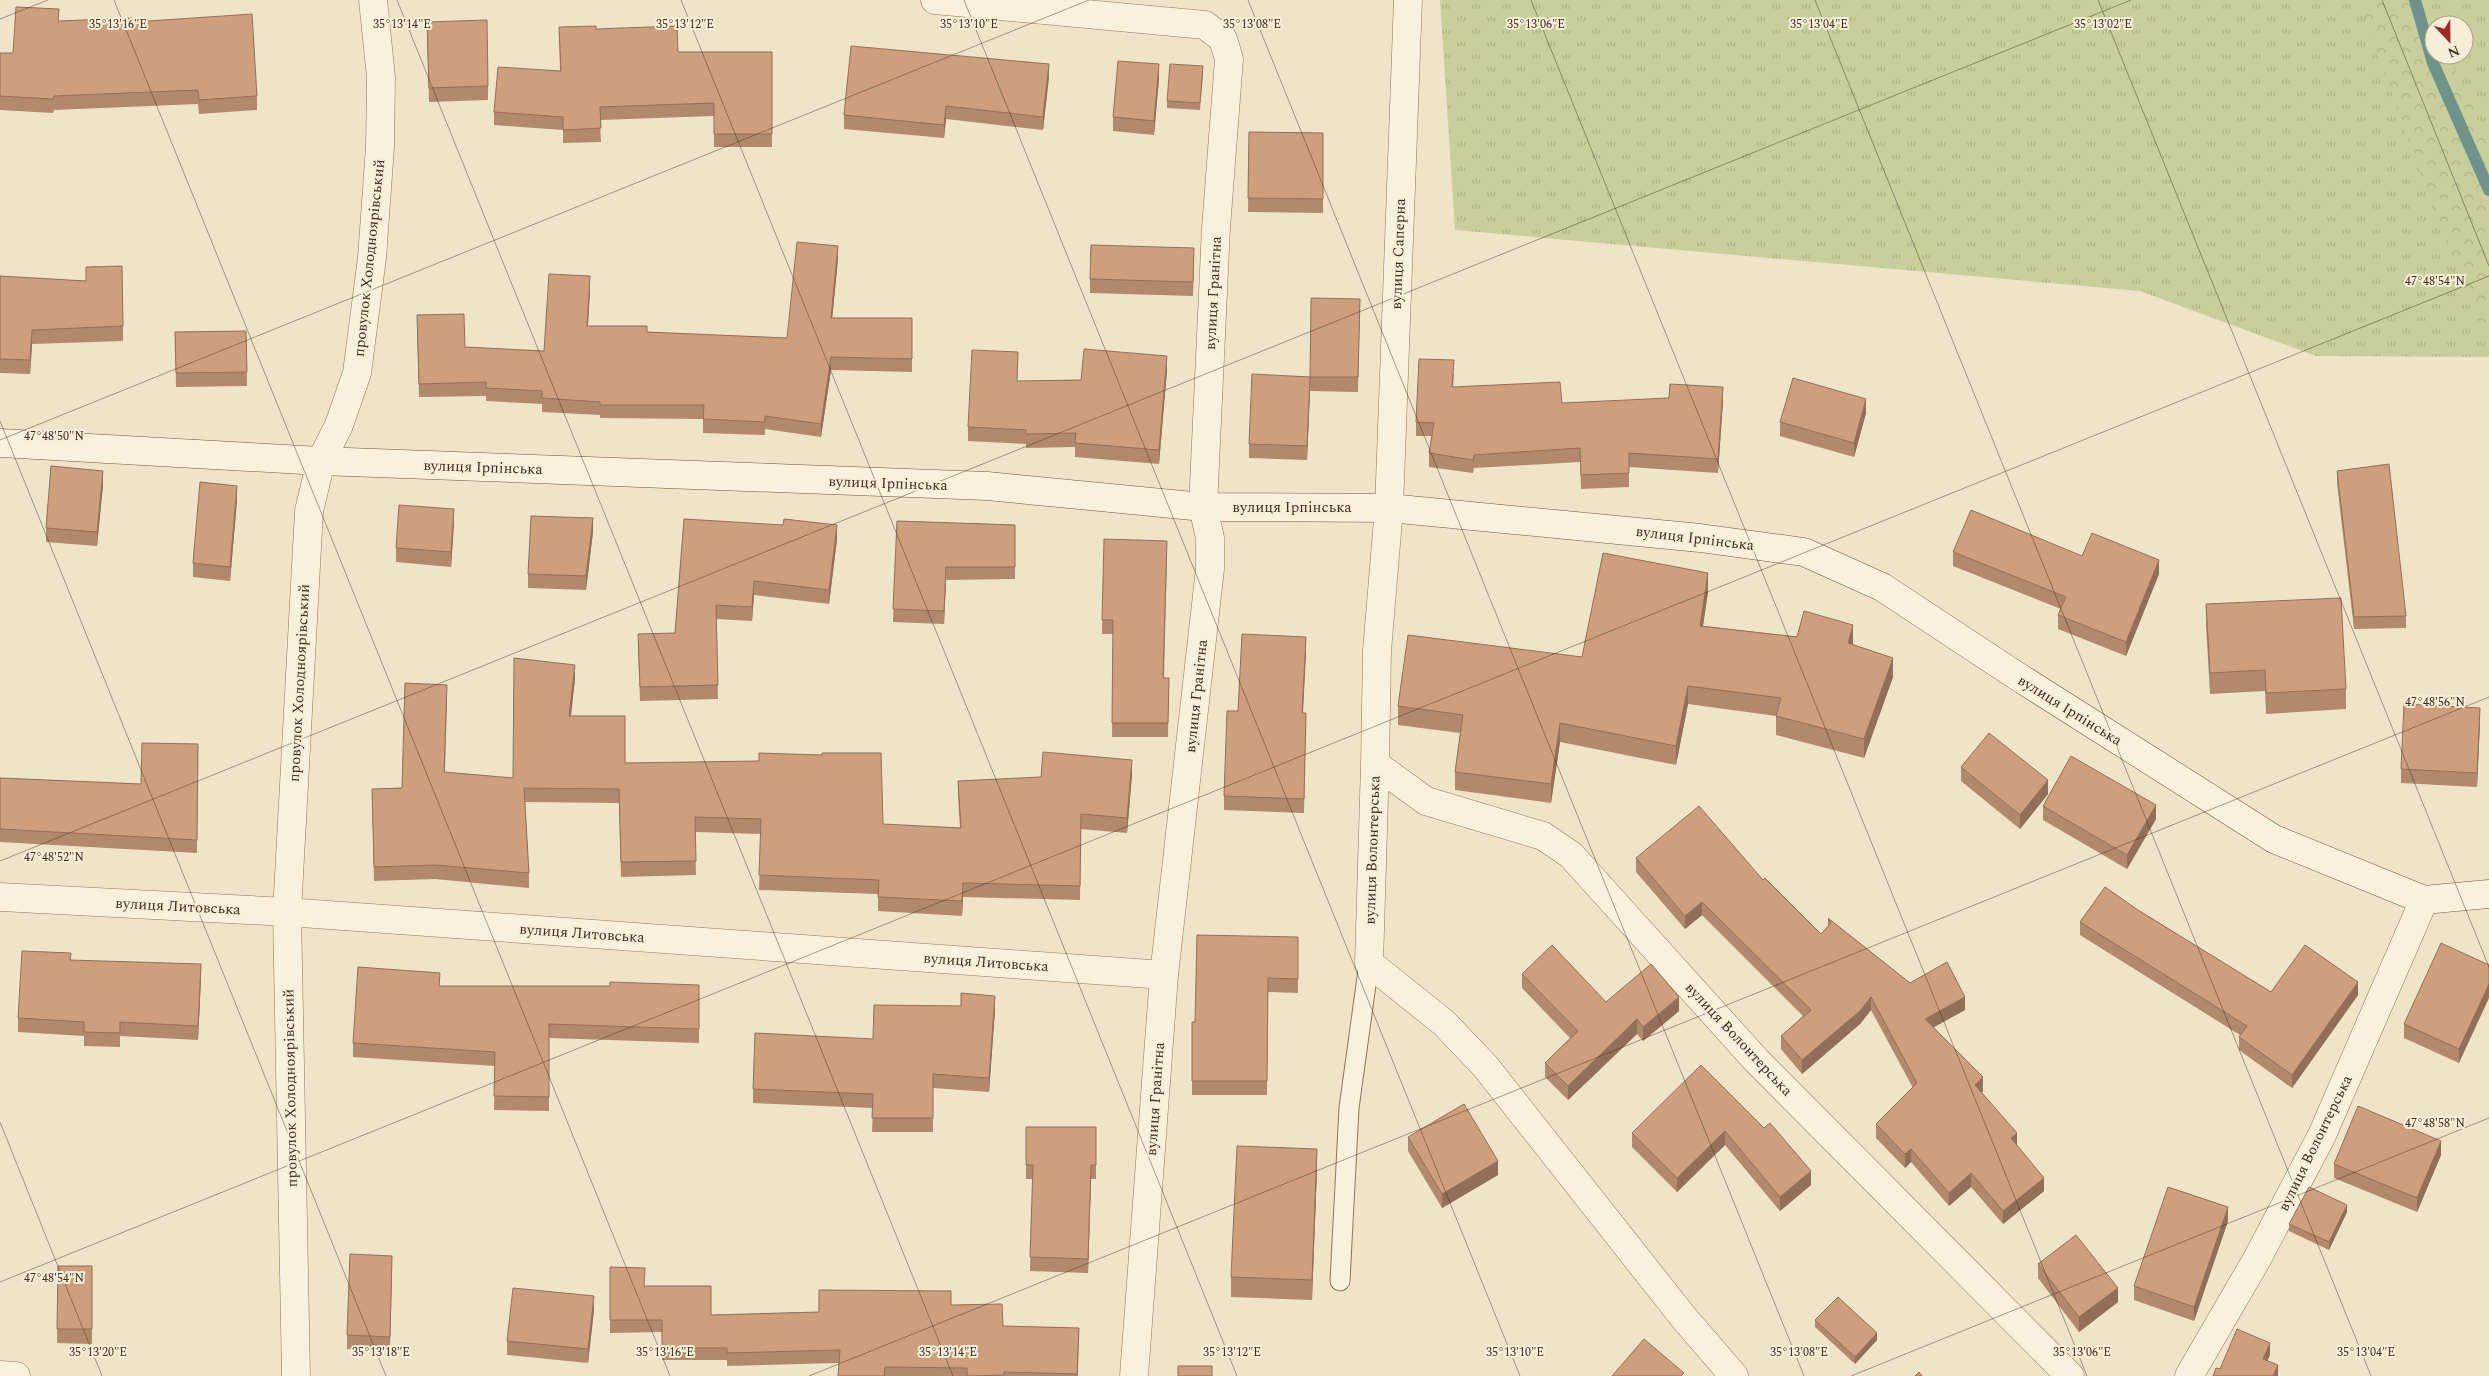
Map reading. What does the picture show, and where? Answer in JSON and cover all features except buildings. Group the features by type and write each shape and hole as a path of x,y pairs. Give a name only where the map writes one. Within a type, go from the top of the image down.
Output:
{"street":[{"name":"провулок Холодноярівський","path":"296,1376 286,912 309,511 321,461 339,425 357,373 372,258 380,147 381,77 373,0"},
{"name":"вулиця Гранітна","path":"935,0 1205,25 1223,39 1228,59 1216,228 1203,507 1210,538 1210,569 1164,974 1134,1376"},
{"name":"вулиця Саперна","path":"1375,764 1377,651 1388,508 1408,0"},
{"name":"вулиця Ірпінська","path":"0,444 321,461 987,486 1203,507 1388,508 1700,538 1804,552 1882,587 2017,676 2274,839 2424,900 2489,894"},
{"name":"вулиця Волонтерська","path":"1369,963 1375,764"},
{"name":"вулиця Волонтерська","path":"1375,764 1426,801 1543,836 1572,855 1756,1060 2070,1376"},
{"name":"вулиця Литовська","path":"0,897 286,912 1164,974"},
{"name":"вулиця Волонтерська","path":"2188,1376 2257,1259 2322,1135 2424,900"},
{"path":"1369,963 1444,1023 1485,1066 1684,1318 1734,1376"},
{"path":"0,1375 16,1376"}],"lane":[{"path":"1340,1282 1349,1108 1369,963"}],"green space":[{"path":"1440,0 2489,0 2489,357 2316,356 2140,291 1455,230"},
{"path":"2358,0 2419,0 2426,15 2424,15 2424,65 2452,65 2489,137 2489,347 2433,208"}],"waterway":[{"path":"2415,0 2433,63 2489,190"}]}
